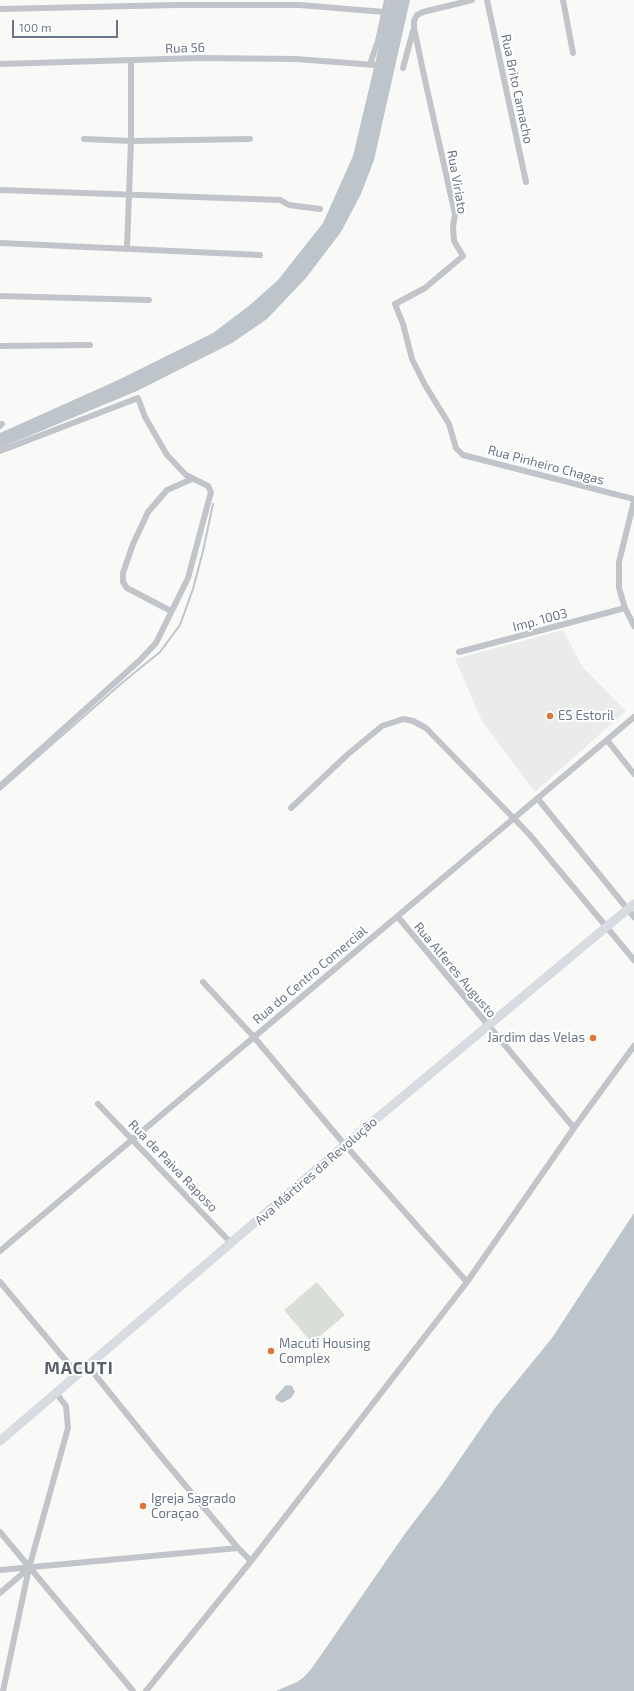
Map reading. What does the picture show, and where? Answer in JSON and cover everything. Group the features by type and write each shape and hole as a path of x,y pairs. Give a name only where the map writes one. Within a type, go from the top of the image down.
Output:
{"street":[{"path":"0,9 177,2 299,5 385,12 387,0"},
{"name":"Rua Viriato","path":"456,448 450,424 425,385 412,359 403,324 395,304 425,288 463,256 454,241 452,227 455,214 414,28 414,21 417,15 422,12 472,0"},
{"name":"Rua Brito Camacho","path":"487,0 526,182"},
{"path":"563,0 573,53"},
{"name":"Rua 56","path":"0,64 199,58 296,59 372,64 385,12"},
{"path":"403,68 414,28"},
{"path":"126,248 131,141 130,61"},
{"path":"84,139 131,141 250,139"},
{"path":"0,190 280,200 289,205 320,209"},
{"path":"0,243 126,248 260,256"},
{"path":"0,296 149,300"},
{"path":"0,346 90,345"},
{"path":"0,451 138,398 145,417 167,455 176,466 192,479 208,486 211,492 188,578 156,643 140,660 0,786"},
{"name":"Rua Pinheiro Chagas","path":"456,448 463,455 634,500"},
{"path":"171,611 127,588 123,582 123,573 133,544 148,512 167,490 192,479"},
{"path":"634,500 619,562 619,588 634,626"},
{"name":"Imp. 1003","path":"459,652 626,608"},
{"name":"Rua do Centro Comercial","path":"0,1251 253,1036 398,917 634,717"},
{"path":"292,808 347,755 382,726 403,719 413,721 426,728 545,852 634,960"},
{"path":"607,740 634,774"},
{"path":"538,799 631,907 634,917"},
{"name":"Ava Mártires da Revolução","path":"0,1441 232,1244 345,1145 631,907"},
{"name":"Rua Alferes Augusto","path":"398,917 574,1128"},
{"path":"202,982 253,1036 345,1145 467,1282"},
{"path":"146,1691 251,1561 467,1282 574,1128 634,1046"},
{"name":"Rua de Paiva Raposo","path":"98,1104 232,1244"},
{"path":"0,1282 78,1375"},
{"path":"88,1366 164,1460 238,1548 251,1561"},
{"path":"3,1691 29,1568 68,1428 66,1406 56,1393"},
{"path":"0,1532 133,1691"},
{"path":"0,1570 238,1548"},
{"path":"0,1593 29,1568"}],"shaded area":[{"path":"390,0 410,0 374,160 361,194 341,232 306,278 267,319 232,343 137,391 0,448 0,433 116,381 213,333 250,305 278,280 323,223 353,156"},
{"name":"ES Estoril","path":"563,630 582,666 626,711 535,792 482,721 455,659"},
{"path":"634,1213 634,1691 276,1691 297,1682 312,1668 404,1535 442,1485 495,1408 552,1338"},
{"path":"317,1282 345,1315 312,1343 284,1310"},
{"path":"286,1385 292,1386 295,1392 291,1398 282,1403 276,1400 275,1397"}],"waterway":[{"path":"0,790 123,682 160,652 180,625 193,589 213,504"}],"place":[{"name":"ES Estoril","path":"550,716"},
{"name":"Jardim das Velas","path":"593,1038"},
{"name":"Macuti Housing Complex","path":"271,1351"},
{"name":"Igreja Sagrado Coraçao","path":"143,1506"}],"district":[{"name":"MACUTI","path":"79,1368"}]}
